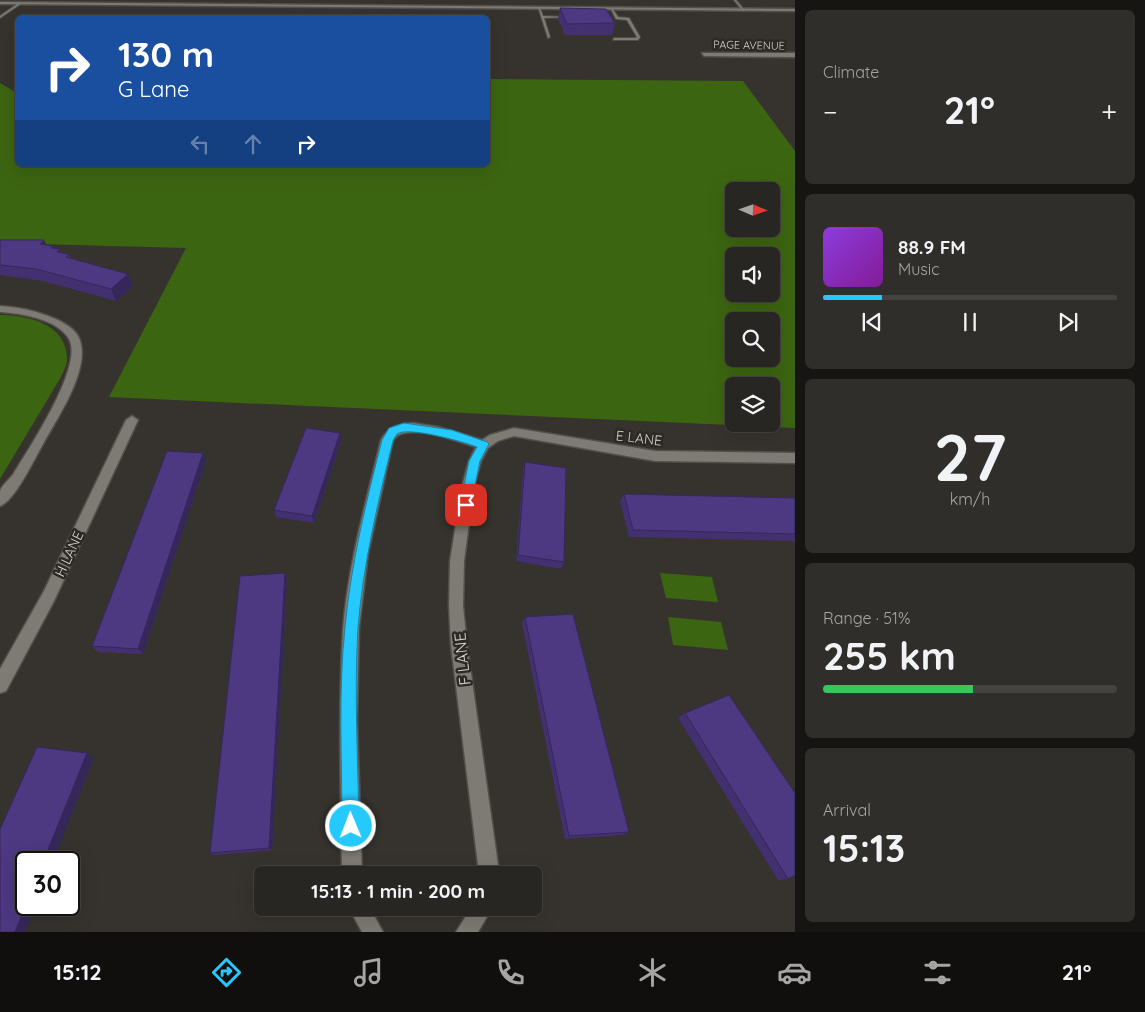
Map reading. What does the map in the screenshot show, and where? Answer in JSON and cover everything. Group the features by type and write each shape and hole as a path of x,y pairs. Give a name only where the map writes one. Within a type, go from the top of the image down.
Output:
{"street":[{"path":"32,4 38,0"},
{"path":"235,5 239,0"},
{"path":"0,3 795,10"},
{"name":"PAGE AVENUE","path":"704,54 795,55"},
{"path":"0,310 22,310 42,315 58,323 74,338 78,358 64,397 16,480 0,501"},
{"name":"H LANE","path":"0,685 49,596 132,420"},
{"path":"352,866 349,721 351,628 361,554 387,440 393,431 404,428 452,434 483,444"},
{"name":"E LANE","path":"483,444 494,438 514,432 654,456 795,458"},
{"name":"F LANE","path":"483,444 475,461 468,486 458,561 456,606 459,645 488,866"},
{"path":"364,916 373,932"},
{"path":"466,932 477,916"}],"lane":[{"path":"735,0 744,10"},
{"path":"0,17 21,3"},
{"path":"539,8 549,37"},
{"path":"612,8 617,18"},
{"path":"542,17 576,17"},
{"path":"609,18 628,19 639,38 614,39"}],"green space":[{"path":"490,79 743,81 795,151 795,428 780,427 780,377 725,377 725,425 109,397 186,248 0,243 0,83 15,92 15,167 490,167"},
{"path":"0,315 22,317 44,324 60,337 65,347 67,359 61,377 0,479"},
{"path":"660,573 712,577 718,602 666,598"},
{"path":"668,617 721,622 728,650 673,645"}],"building":[{"path":"560,8 606,9 615,23 567,24"},
{"path":"0,240 44,240 40,244 60,249 57,252 69,254 66,257 128,274 111,289 36,269 0,265"},
{"path":"306,428 340,433 312,516 274,510"},
{"path":"167,451 203,453 138,649 92,646"},
{"path":"525,462 566,468 564,562 518,555"},
{"path":"624,494 795,498 795,534 633,530"},
{"path":"285,573 269,848 210,853 240,576"},
{"path":"573,614 629,832 569,836 525,617"},
{"path":"729,695 795,793 795,875 788,879 685,713"},
{"path":"37,747 87,753 47,851 15,851 15,916 22,916 15,932 0,932 0,829"}],"route":[{"path":"351,826 349,721 351,628 361,554 373,497 387,440 393,431 404,428 452,434 483,444 475,461 468,486 466,505"}]}
